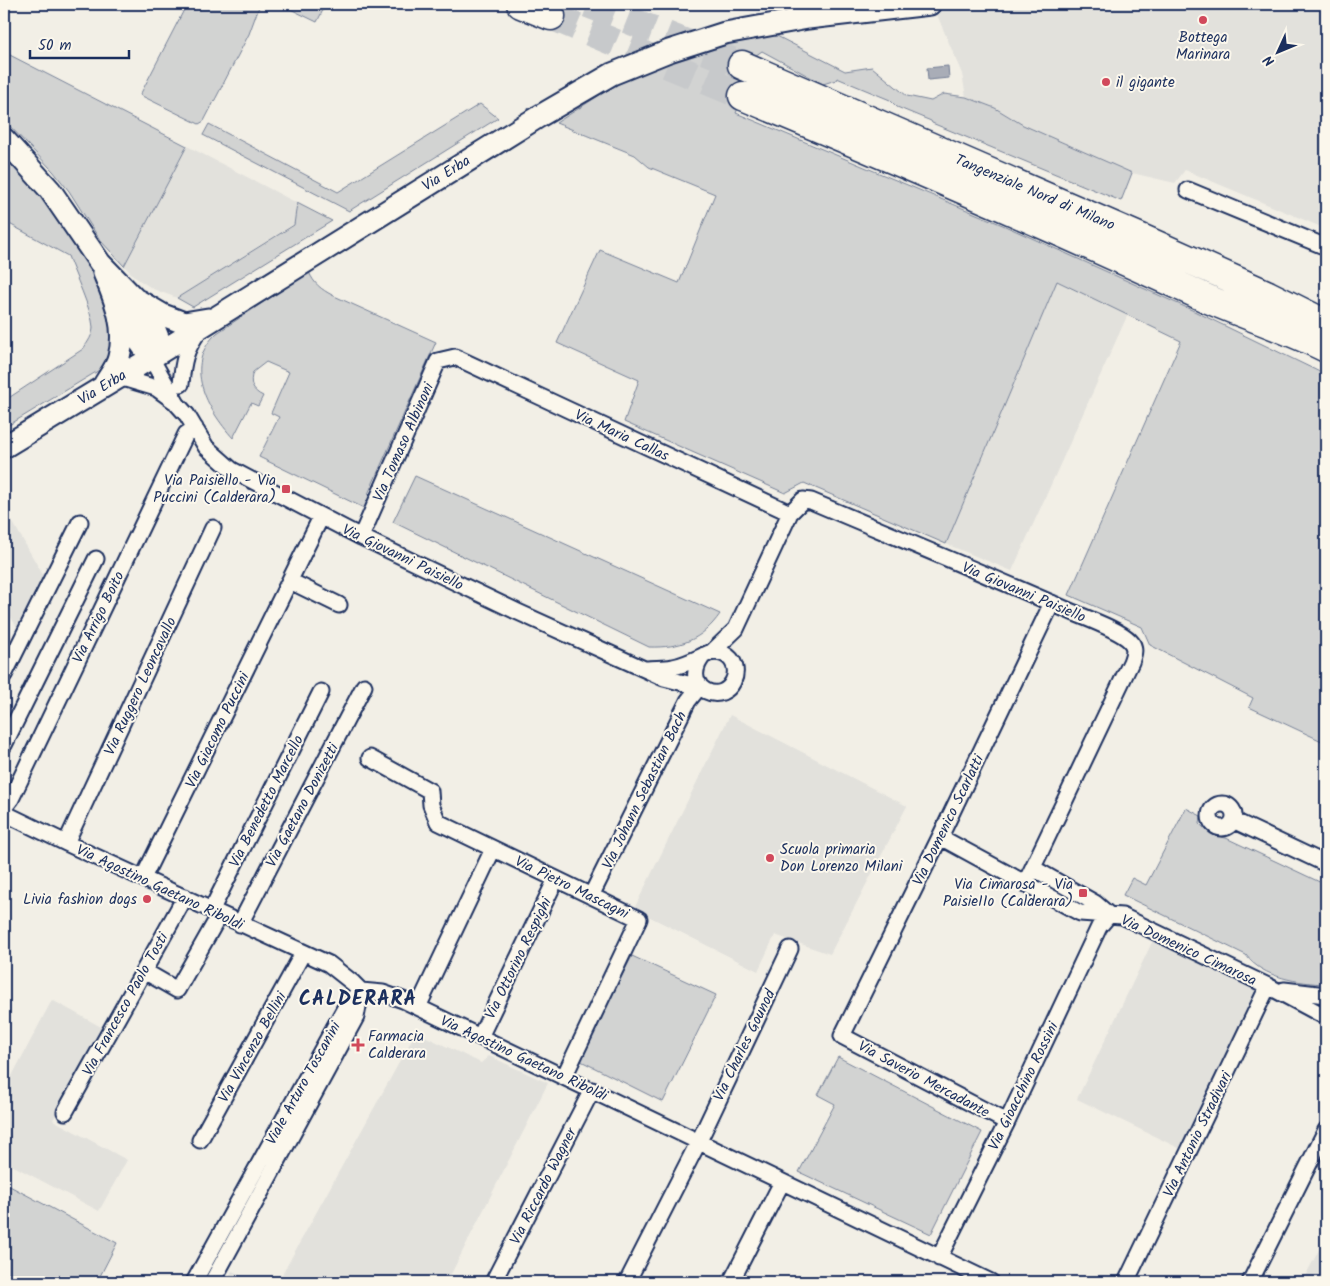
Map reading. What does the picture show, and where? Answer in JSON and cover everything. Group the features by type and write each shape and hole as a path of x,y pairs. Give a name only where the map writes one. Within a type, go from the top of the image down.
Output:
{"highway":[{"path":"521,4 551,16"},
{"name":"Tangenziale Nord di Milano","path":"742,65 1141,238 1268,295 1326,324"},
{"name":"Tangenziale Nord di Milano","path":"743,96 975,194 1228,308 1326,348"},
{"path":"1228,308 1326,360"}],"main road":[{"name":"Via Erba","path":"4,447 546,112 624,69 684,45 738,30 808,18 930,4"},
{"path":"4,138 50,190 123,295 153,325 157,354"},
{"path":"123,295 184,322 213,318"},
{"path":"111,381 119,358 123,295"}],"street":[{"path":"1188,190 1326,247"},
{"path":"181,384 183,361 188,347 200,330 213,318"},
{"path":"157,354 176,368 181,384 186,416"},
{"path":"157,354 186,416"},
{"name":"Via Maria Callas","path":"455,357 790,513"},
{"name":"Via Tomaso Albinoni","path":"360,537 438,361 455,357"},
{"path":"111,381 156,388 186,416"},
{"name":"Via Giovanni Paisiello","path":"186,416 206,447 232,470 321,517 518,612 642,669 664,678 699,685"},
{"name":"Via Arrigo Boito","path":"4,809 11,799 186,434 186,416"},
{"name":"Via Giovanni Paisiello","path":"642,669 675,667 708,654 736,629 790,513 802,500 811,501 1052,603 1122,635 1134,647 1134,653 1025,884"},
{"name":"Via Giacomo Puccini","path":"145,875 321,517"},
{"path":"4,674 80,522"},
{"name":"Via Ruggero Leoncavallo","path":"66,843 213,528"},
{"path":"4,745 96,559"},
{"path":"290,581 339,605"},
{"name":"Via Domenico Scarlatti","path":"842,1036 1052,603"},
{"name":"Via Giovanni Paisiello","path":"735,665 736,629"},
{"path":"722,653 730,658 735,665 736,674 734,682 722,692 706,691 699,685 696,679 695,671 698,662 708,654 722,653"},
{"name":"Via Johann Sebastian Bach","path":"591,896 688,701 699,685"},
{"name":"Via Gaetano Donizetti","path":"240,924 364,686"},
{"name":"Via Benedetto Marcello","path":"144,971 177,990 215,912 215,903 321,692"},
{"name":"Via Pietro Mascagni","path":"370,758 430,791 431,805 438,822 639,919 564,1077"},
{"name":"Via Agostino Gaetano Riboldi","path":"4,809 66,843 145,875 215,912 329,964 361,991 383,993 418,1007 991,1282"},
{"path":"1235,818 1234,821 1326,864"},
{"name":"Via Domenico Cimarosa","path":"940,837 1080,913 1122,916 1268,986 1326,1017"},
{"path":"418,1007 493,849"},
{"name":"Via Domenico Cimarosa","path":"1033,868 1095,904 1109,915"},
{"name":"Via Ottorino Respighi","path":"480,1037 556,878"},
{"name":"Via Francesco Paolo Tosti","path":"65,1112 185,897"},
{"name":"Via Gioacchino Rossini","path":"939,1258 1007,1122 1099,928 1109,915"},
{"name":"Via Charles Gounod","path":"627,1282 698,1141 790,949"},
{"name":"Via Vincenzo Bellini","path":"200,1140 303,953"},
{"name":"Via Domenico Cimarosa","path":"1268,986 1293,993 1326,995"},
{"name":"Via Antonio Stradivari","path":"1126,1282 1268,986"},
{"name":"Viale Arturo Toscanini","path":"194,1282 346,1006 361,991"},
{"name":"Viale Arturo Toscanini","path":"212,1282 356,1017 361,991"},
{"name":"Via Saverio Mercadante","path":"842,1036 1007,1122"},
{"name":"Via Riccardo Wagner","path":"493,1282 592,1090"},
{"path":"1250,1282 1326,1130"},
{"path":"731,1282 782,1182"}],"shaded area":[{"path":"187,4 260,4 249,34 204,121 199,124 140,95"},
{"path":"280,4 326,4 317,22"},
{"path":"1002,4 1326,4 1326,229 1185,170 1175,183 1132,173 1023,125 995,108 966,97 962,74 938,17 938,8"},
{"path":"773,34 845,71 872,67 907,96 931,101 944,94 966,97 995,108 1023,125 1132,173 1121,201 932,123 897,107 890,100 837,78 823,84 762,51 742,65 743,96 736,113 1005,226 1194,311 1326,375 1326,743 1249,707 1253,698 1150,645 1142,627 1069,595 1181,341 1057,281 946,544 804,483 785,493 624,422 639,380 557,343 600,250 679,283 715,194 649,167 635,155 556,123 634,73 640,75 663,64 726,43"},
{"path":"4,52 187,146 124,266 100,240 69,191 53,171 4,120"},
{"path":"948,66 949,78 928,80 927,68"},
{"path":"480,104 498,118 349,211 203,135 209,124 338,192"},
{"path":"187,146 297,203 294,224 177,298 153,289 136,278 124,266"},
{"path":"4,155 61,220 97,281 113,325 112,349 108,361 101,369 4,428 4,401 83,349 91,336 93,327 86,302 68,256 4,221"},
{"path":"297,203 332,221 193,307 177,298 294,225"},
{"path":"309,272 313,280 324,291 436,342 368,494 372,496 366,509 259,457 279,417 271,413 289,372 266,362 253,372 252,386 256,392 263,396 258,406 251,403 233,438 215,414 202,387 201,359 207,346 217,333"},
{"path":"1057,281 1128,314 1012,571 946,544"},
{"path":"415,476 720,614 706,630 689,641 671,646 649,647 393,522"},
{"path":"4,507 43,575 17,627 4,606"},
{"name":"Scuola primaria Don Lorenzo Milani","path":"730,715 907,806 830,954 775,935 758,971 634,909"},
{"path":"1186,808 1201,816 1200,824 1212,834 1226,838 1326,885 1326,984 1282,978 1271,974 1253,963 1246,955 1123,895 1132,878 1146,885"},
{"path":"1155,936 1264,988 1185,1151 1077,1099"},
{"path":"632,956 716,995 663,1102 579,1060"},
{"path":"52,1000 103,1028 53,1120 127,1160 99,1211 4,1161 4,1091"},
{"path":"416,1032 481,1063 489,1056 548,1083 447,1282 278,1282"},
{"path":"838,1057 982,1132 931,1234 799,1172 835,1104 818,1095"},
{"path":"4,1183 117,1243 97,1282 4,1282"},
{"path":"1319,1250 1326,1254 1326,1282 1302,1282"},
{"path":"232,1271 254,1282 226,1282"}],"tunnel":[{"path":"588,4 742,65"},
{"path":"551,16 743,96"}],"place":[{"name":"Bottega Marinara","path":"1203,20"},
{"name":"il gigante","path":"1106,82"},
{"name":"Via Paisiello - Via Puccini (Calderara)","path":"286,489"},
{"name":"Scuola primaria Don Lorenzo Milani","path":"770,858"},
{"name":"Via Cimarosa - Via PaisieIIo (Calderara)","path":"1083,893"},
{"name":"Livia fashion dogs","path":"147,899"},
{"name":"Farmacia Calderara","path":"358,1045"}],"district":[{"name":"CALDERARA","path":"358,998"}]}
